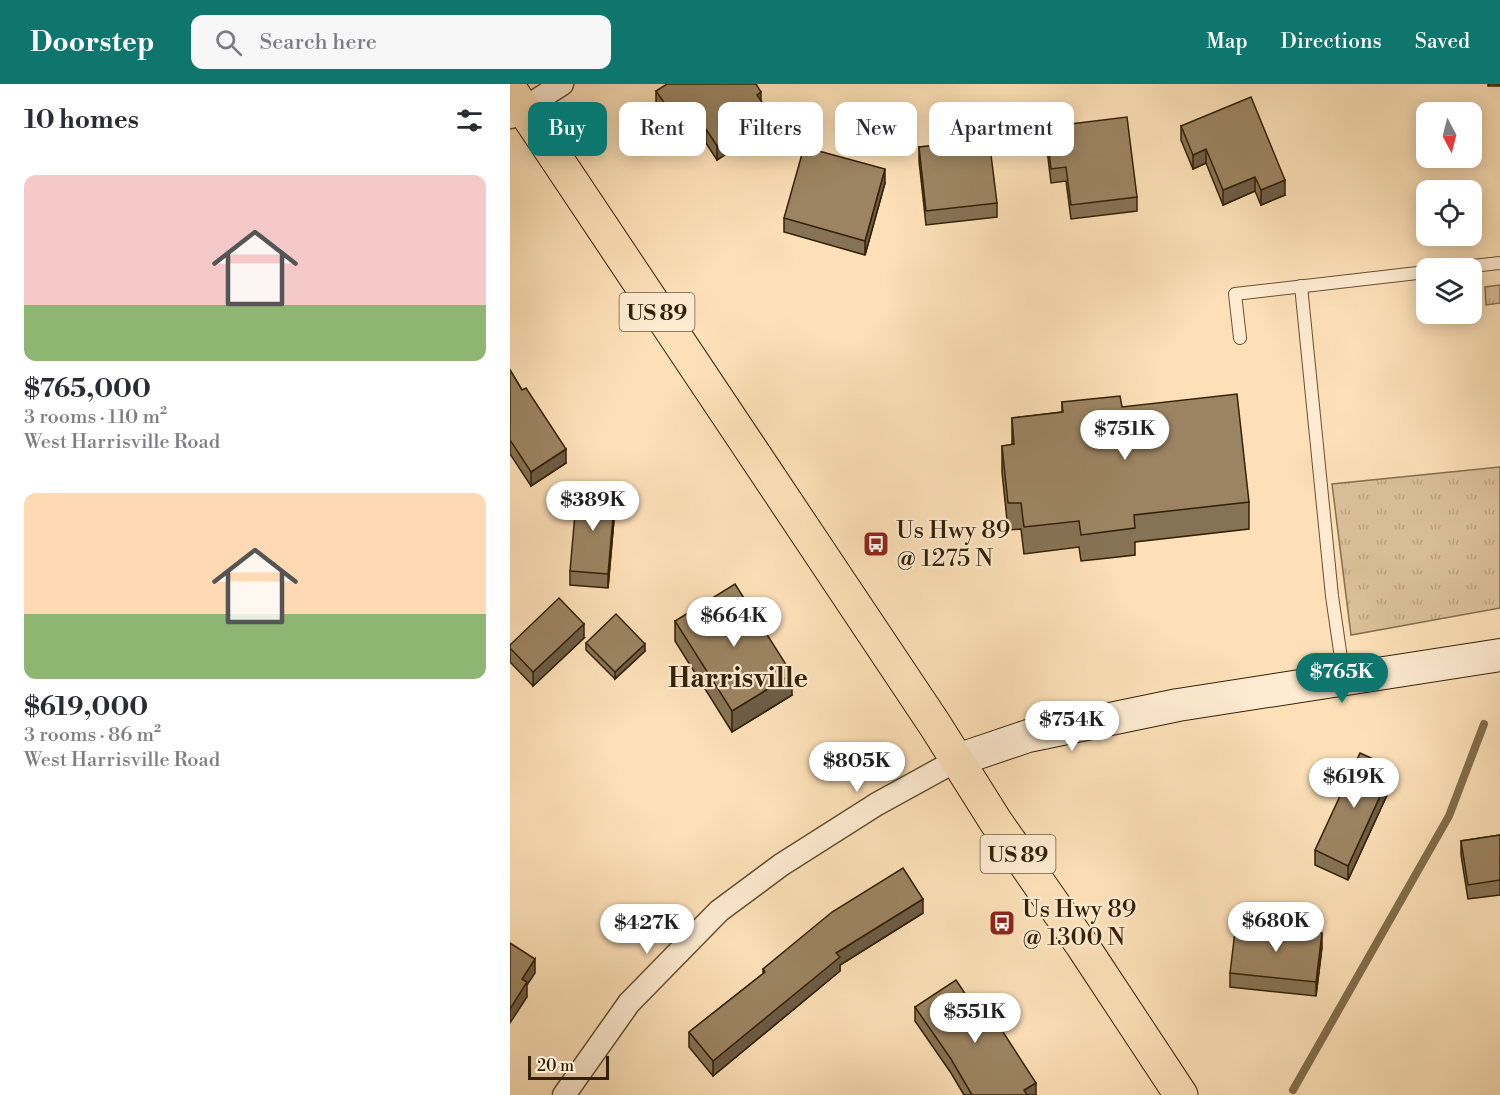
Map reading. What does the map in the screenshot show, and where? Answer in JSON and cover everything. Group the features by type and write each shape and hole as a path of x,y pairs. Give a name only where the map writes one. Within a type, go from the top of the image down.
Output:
{"main road":[{"name":"US 89","path":"515,105 1181,1095"},
{"path":"957,760 1028,736 1178,705 1500,656"}],"street":[{"path":"515,105 562,84"},
{"path":"564,1095 629,1003 719,911 782,865 877,804 957,760"}],"lane":[{"path":"1482,265 1500,263"},
{"path":"1240,338 1235,294 1416,273"},
{"path":"1301,286 1332,596 1344,679"}],"green space":[{"path":"1500,285 1500,303 1486,305 1485,287"},
{"path":"1500,467 1500,608 1351,635 1332,484"}],"building":[{"path":"667,84 756,84 761,92 757,95 762,102 718,102 717,146 706,129 706,102 664,102 656,91"},
{"path":"1251,97 1285,180 1261,190 1255,177 1223,190 1206,149 1193,155 1181,126"},
{"path":"1127,117 1137,197 1071,205 1066,167 1051,169 1049,156 1074,156 1074,124"},
{"path":"929,146 929,156 991,156 997,203 926,211 919,147"},
{"path":"823,152 885,169 865,241 784,218 801,156 823,156"},
{"path":"510,370 522,390 526,388 566,449 531,472 510,440"},
{"path":"1237,394 1249,502 1134,515 1135,528 1081,535 1079,521 1024,527 1021,503 1008,503 1002,446 1014,444 1012,418 1063,412 1062,402 1120,396 1122,407"},
{"path":"577,491 615,494 608,574 570,571"},
{"path":"735,584 792,674 732,711 675,621"},
{"path":"559,598 584,624 533,672 510,648 510,645"},
{"path":"616,614 645,644 615,672 586,643"},
{"path":"1360,753 1393,768 1348,866 1315,850"},
{"path":"1500,835 1500,880 1468,885 1461,841"},
{"path":"903,868 923,899 836,953 840,957 713,1061 689,1032 765,972 763,969 832,912"},
{"path":"1236,923 1322,933 1316,982 1230,973"},
{"path":"510,943 535,959 522,979 527,982 510,1009"},
{"path":"956,980 972,1004 981,998 1036,1083 1024,1090 1027,1095 972,1095 951,1059 915,1007"}],"waterway":[{"path":"1293,1090 1449,816 1484,724"}],"place":[{"name":"Us Hwy 89 @ 1275 N","path":"876,544"},
{"name":"Us Hwy 89 @ 1300 N","path":"1002,923"}],"district":[{"name":"Harrisville","path":"738,678"}]}
